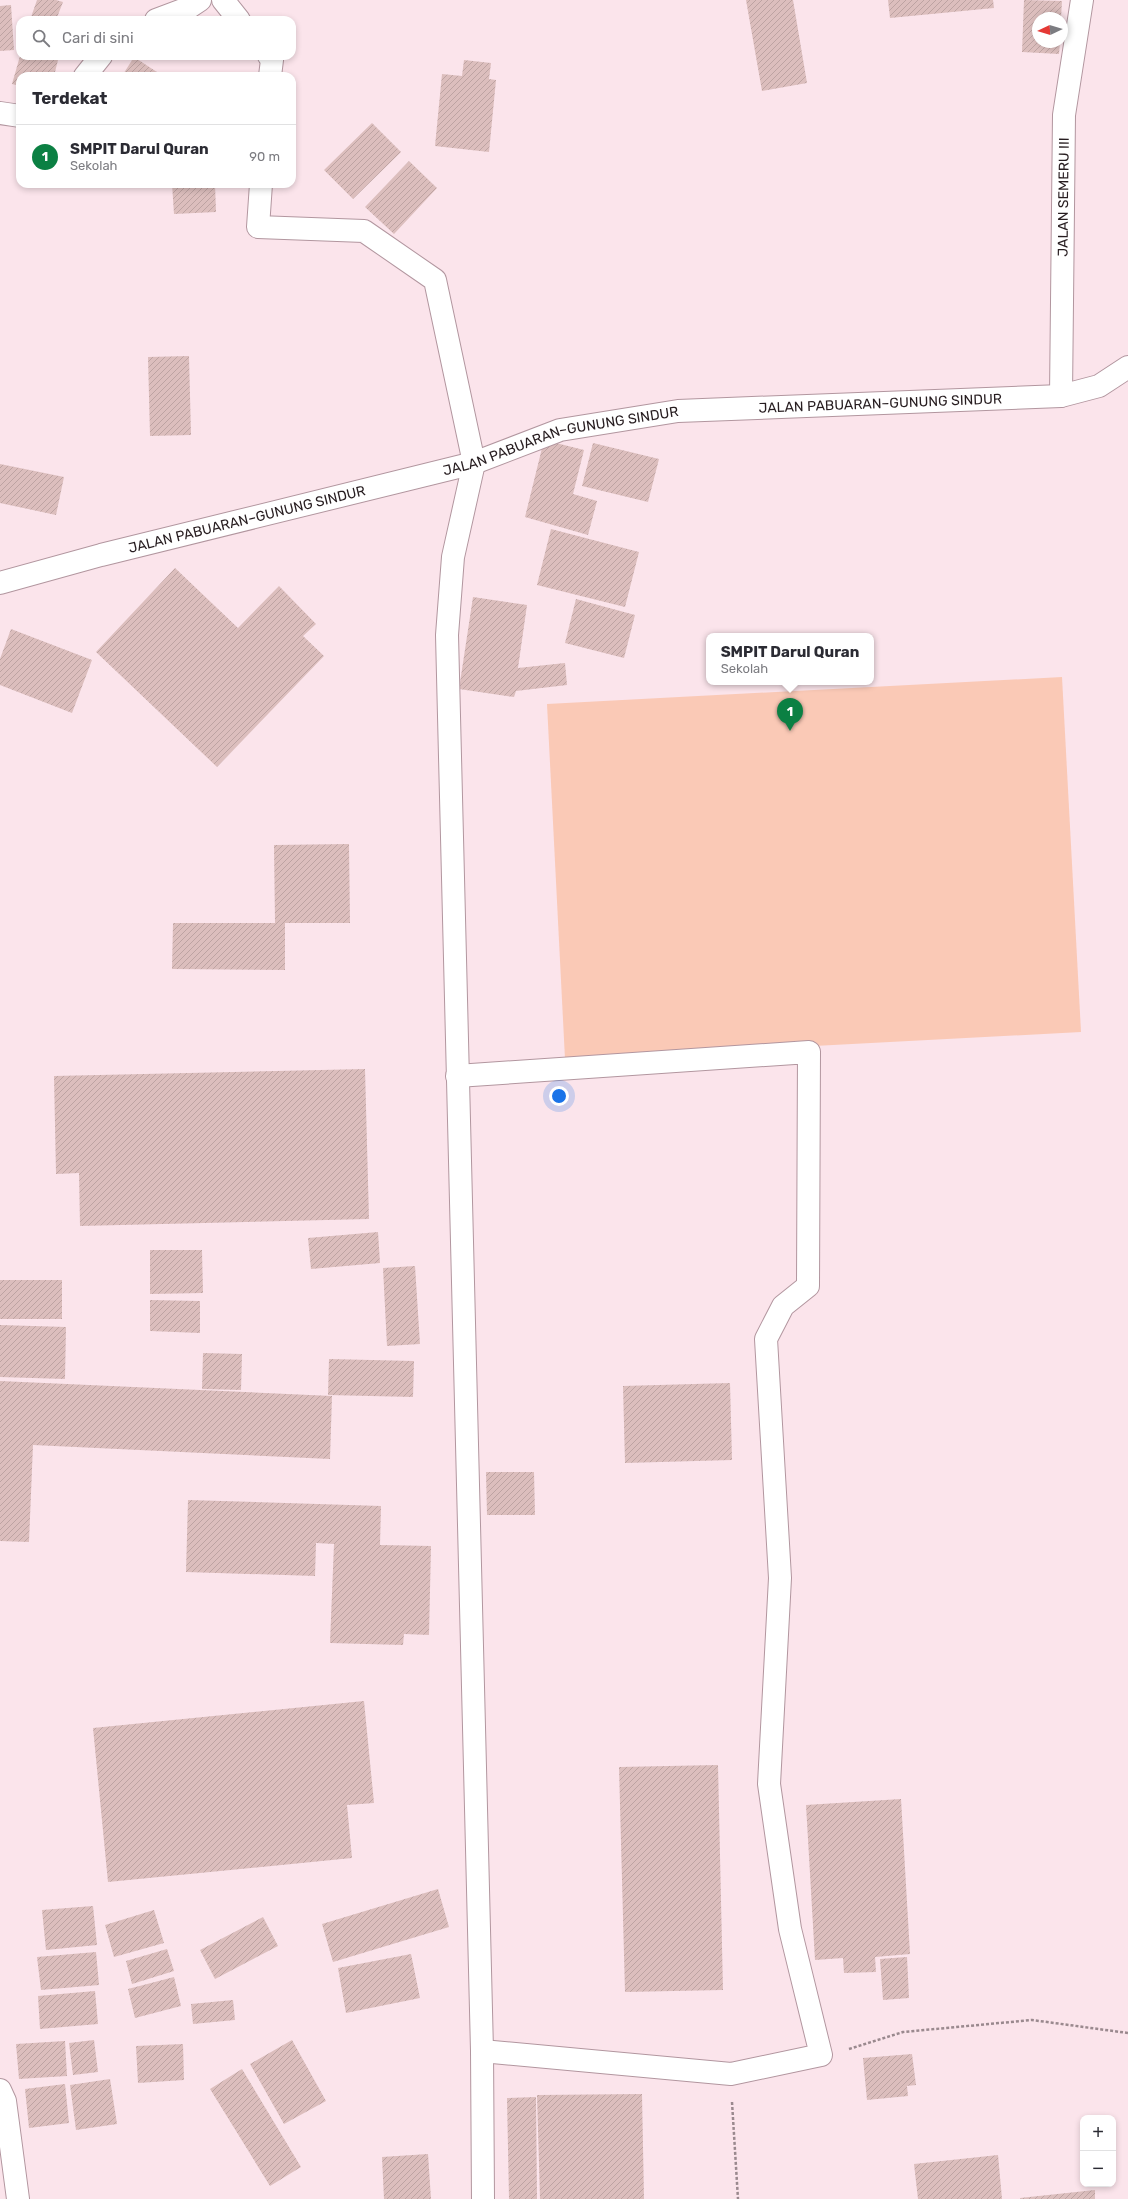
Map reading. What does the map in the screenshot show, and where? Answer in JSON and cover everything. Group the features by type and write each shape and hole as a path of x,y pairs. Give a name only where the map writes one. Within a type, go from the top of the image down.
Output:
{"street":[{"path":"167,16 188,8 200,0"},
{"path":"223,0 236,16"},
{"name":"JALAN SEMERU III","path":"1061,396 1064,115 1082,0"},
{"path":"88,72 98,60"},
{"path":"270,72 272,60"},
{"path":"0,113 16,115"},
{"path":"261,188 258,227 364,231 435,280 474,463 453,557 447,635 482,2051 483,2199"},
{"name":"JALAN PABUARAN–GUNUNG SINDUR","path":"0,583 101,555 474,463 560,430 678,411 1061,396 1099,386 1128,366"},
{"path":"457,1076 809,1052 808,1286 783,1306 766,1339 780,1578 769,1784 790,1929 821,2055 731,2074 482,2051"},
{"path":"0,2090 5,2101 18,2199"}],"path":[{"path":"821,2055 846,2050 903,2032 1032,2020 1128,2033"},
{"path":"731,2074 738,2199"}],"shaded area":[{"path":"1062,677 1081,1032 565,1059 547,704"}],"building":[{"path":"37,0 56,0 63,2 58,16 31,16"},
{"path":"746,0 793,0 807,83 762,91"},
{"path":"888,0 993,0 994,8 890,18"},
{"path":"1024,0 1062,1 1061,12 1032,12 1032,48 1060,48 1059,54 1022,52"},
{"path":"11,5 14,50 0,51 0,6"},
{"path":"19,60 58,60 55,72 16,72 16,85 12,84"},
{"path":"132,60 139,60 157,72 125,72"},
{"path":"464,60 491,63 489,79 496,80 489,152 435,146 442,74 462,76"},
{"path":"372,123 401,152 353,199 324,170"},
{"path":"409,161 437,188 394,234 365,207"},
{"path":"172,188 215,188 216,212 174,214"},
{"path":"189,356 191,435 150,436 148,357"},
{"path":"544,440 584,450 573,494 597,501 588,535 525,517"},
{"path":"593,443 659,459 648,502 582,486"},
{"path":"0,464 64,477 56,515 0,503"},
{"path":"551,529 639,552 625,607 537,585"},
{"path":"175,568 238,628 279,586 316,624 303,636 324,656 217,767 96,652"},
{"path":"473,597 527,605 518,668 565,663 567,685 516,691 514,697 459,689"},
{"path":"576,599 635,615 624,658 565,643"},
{"path":"11,629 92,660 72,713 0,685 0,659"},
{"path":"349,844 350,923 285,923 285,970 172,969 173,923 275,923 274,845"},
{"path":"365,1069 369,1219 80,1226 79,1173 56,1174 54,1076"},
{"path":"378,1232 380,1263 311,1269 308,1238"},
{"path":"150,1250 202,1250 203,1293 150,1294"},
{"path":"415,1266 420,1344 387,1346 383,1268"},
{"path":"0,1280 62,1280 62,1319 0,1319"},
{"path":"150,1300 200,1301 200,1333 150,1331"},
{"path":"0,1325 66,1327 65,1379 0,1377"},
{"path":"203,1353 242,1354 241,1390 202,1389"},
{"path":"329,1359 414,1361 413,1397 328,1395"},
{"path":"0,1381 332,1396 330,1459 33,1445 29,1542 0,1541"},
{"path":"730,1383 732,1460 625,1463 623,1386"},
{"path":"486,1472 534,1472 535,1515 487,1515"},
{"path":"188,1500 381,1506 380,1545 431,1546 429,1635 404,1634 403,1645 330,1643 334,1544 316,1543 315,1576 186,1572"},
{"path":"364,1701 374,1803 347,1805 352,1858 108,1882 93,1728"},
{"path":"718,1765 723,1990 625,1992 619,1767"},
{"path":"901,1799 910,1954 875,1957 876,1972 844,1973 843,1958 815,1960 806,1805"},
{"path":"438,1889 449,1927 333,1962 322,1924"},
{"path":"93,1906 97,1945 46,1950 42,1910"},
{"path":"154,1910 164,1943 114,1957 105,1925"},
{"path":"263,1917 278,1946 215,1979 200,1950"},
{"path":"167,1949 174,1971 132,1984 126,1961"},
{"path":"96,1952 99,1985 41,1990 37,1957"},
{"path":"411,1954 420,1998 346,2013 338,1968"},
{"path":"907,1957 909,1998 883,2000 880,1959"},
{"path":"174,1977 181,2006 135,2018 128,1989"},
{"path":"95,1991 98,2024 40,2029 38,1996"},
{"path":"233,2000 235,2020 193,2024 191,2004"},
{"path":"94,2040 98,2072 73,2075 69,2043"},
{"path":"292,2040 326,2101 284,2124 250,2064"},
{"path":"65,2041 67,2076 19,2079 16,2044"},
{"path":"183,2044 184,2080 138,2083 136,2046"},
{"path":"912,2054 916,2085 907,2086 908,2096 867,2100 863,2058"},
{"path":"242,2069 301,2167 270,2186 210,2089"},
{"path":"110,2079 117,2124 76,2130 70,2085"},
{"path":"65,2084 69,2123 29,2128 25,2089"},
{"path":"642,2094 644,2199 540,2199 537,2095"},
{"path":"536,2097 537,2199 509,2199 507,2098"},
{"path":"428,2154 431,2199 384,2199 382,2157"},
{"path":"998,2155 1002,2199 918,2199 914,2164"},
{"path":"1095,2190 1095,2199 1020,2199 1020,2198"}],"place":[{"name":"SMPIT Darul Quran","path":"790,731"}]}
